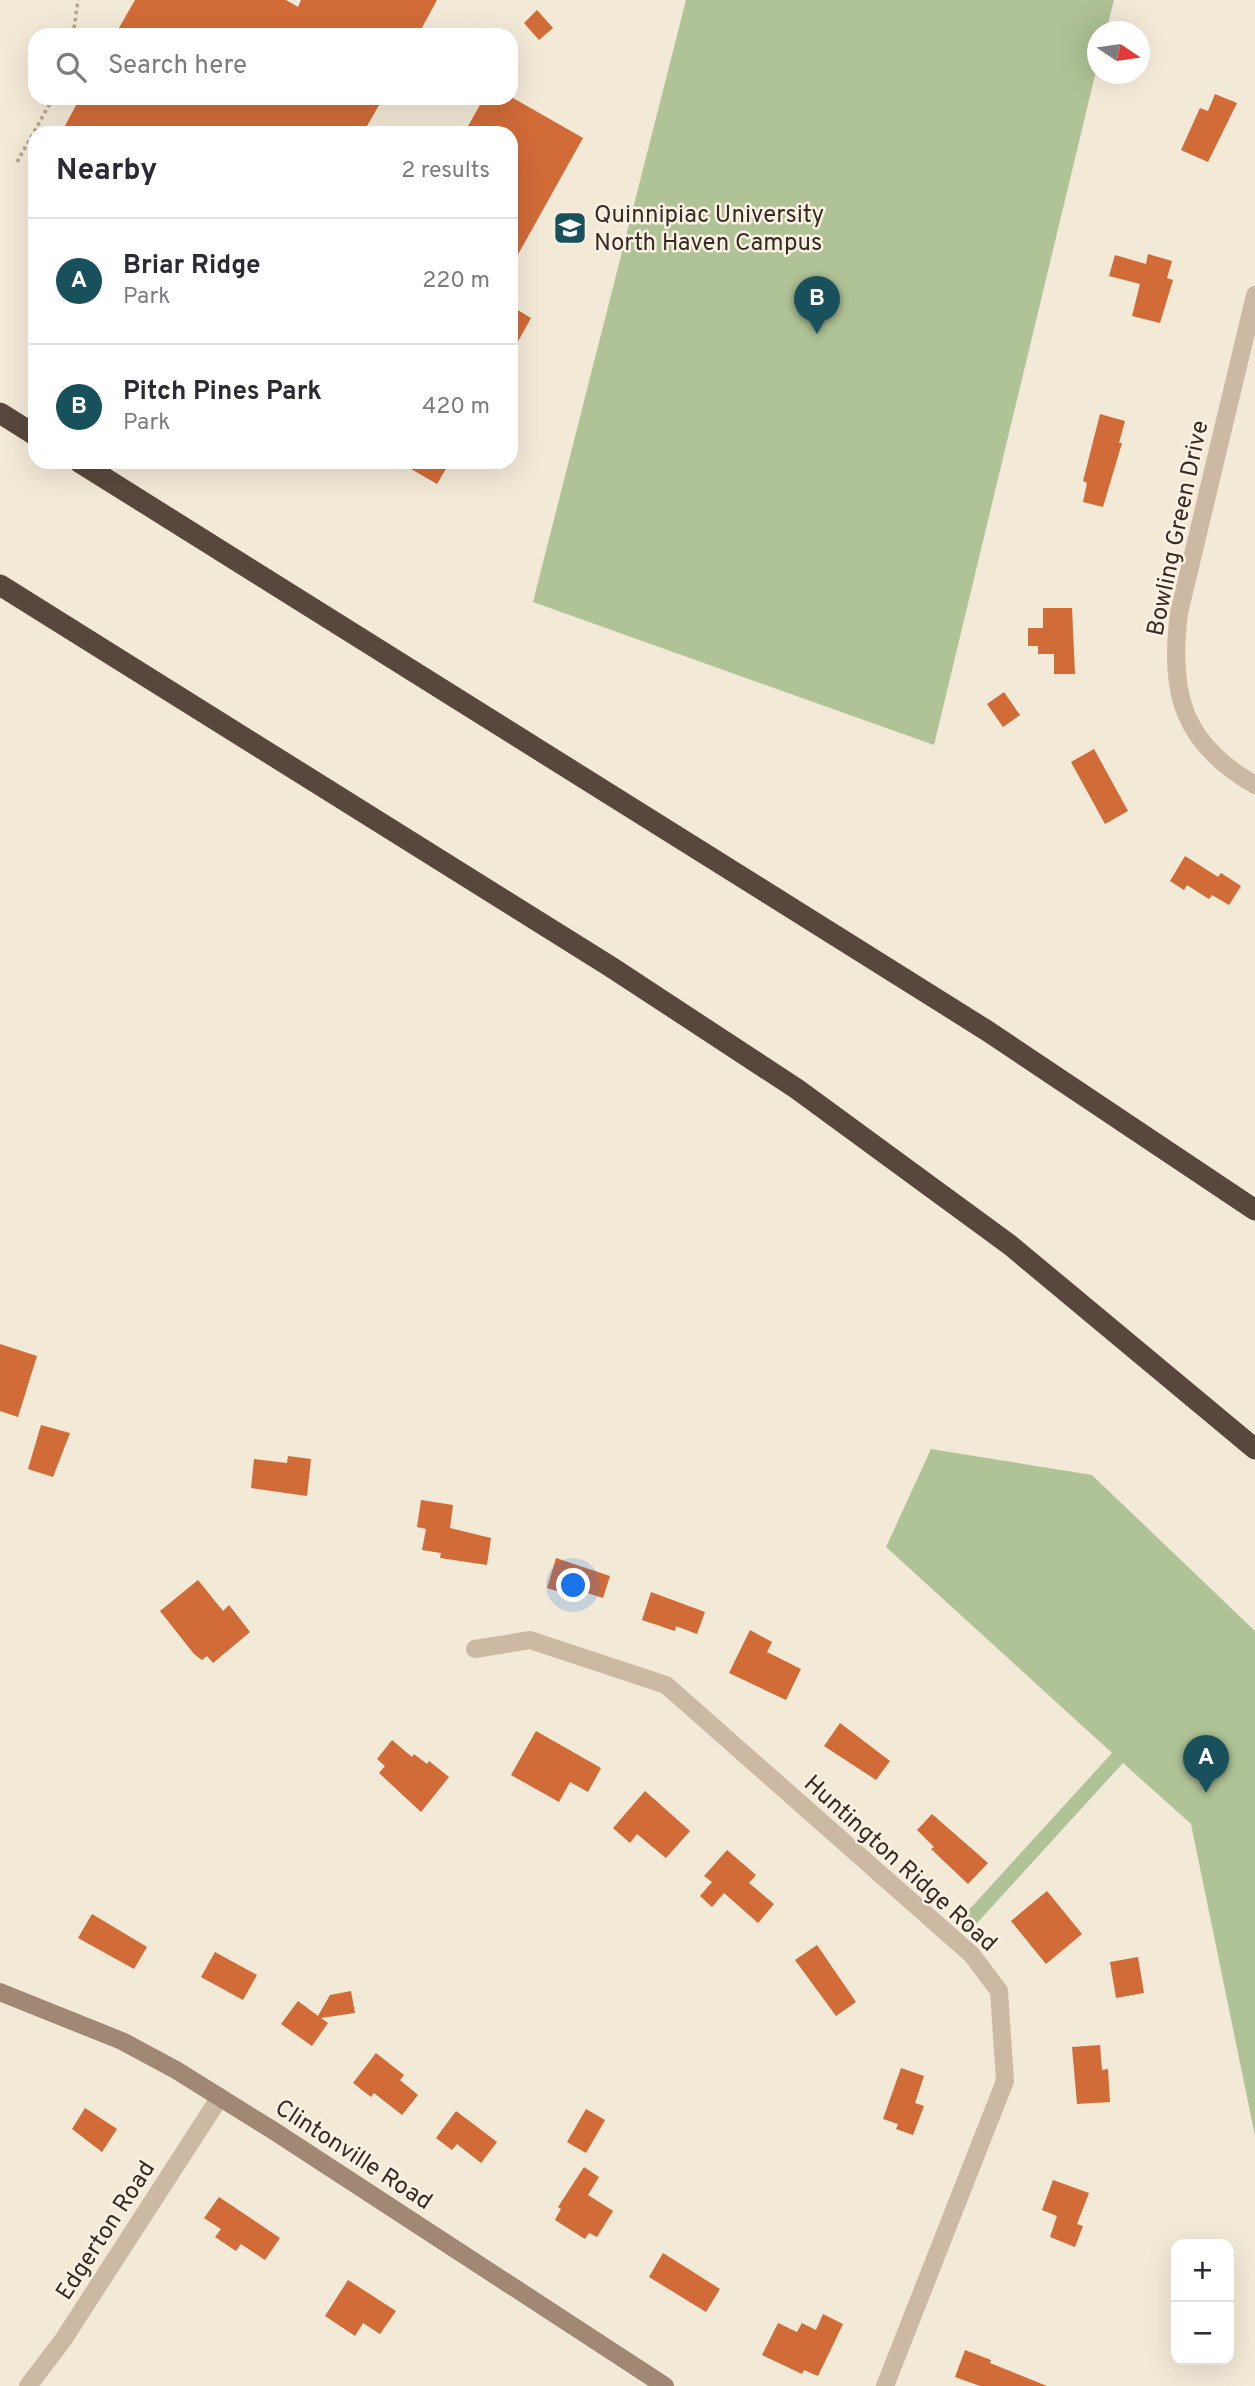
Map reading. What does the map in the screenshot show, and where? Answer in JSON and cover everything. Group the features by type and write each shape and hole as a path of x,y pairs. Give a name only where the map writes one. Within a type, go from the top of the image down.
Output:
{"highway":[{"path":"0,413 28,431"},
{"path":"90,469 986,1030 1255,1210"},
{"path":"0,585 623,974 797,1089 1010,1245 1255,1449"}],"street":[{"name":"Bowling Green Drive","path":"1255,295 1179,613 1175,667 1181,700 1200,739 1231,771 1255,785"},
{"name":"Huntington Ridge Road","path":"475,1649 530,1640 666,1685 972,1955 999,1991 1005,2081 885,2386"},
{"name":"Clintonville Road","path":"0,1992 122,2041 220,2096 665,2386"},
{"name":"Edgerton Road","path":"28,2386 63,2340 220,2096"}],"path":[{"path":"74,28 78,0"},
{"path":"37,126 48,105"},
{"path":"17,162 28,142"}],"green space":[{"path":"686,0 1114,0 1109,21 1087,21 1087,84 1093,84 934,745 533,602"},
{"path":"931,1449 1092,1475 1255,1631 1255,2136 1191,1824 1123,1763 968,1933 957,1923 1112,1753 886,1547"}],"building":[{"path":"135,0 286,0 298,7 301,0 437,0 422,28 119,28"},
{"path":"537,10 553,28 539,40 524,23"},
{"path":"1215,94 1237,103 1208,162 1181,150 1200,108 1208,111"},
{"path":"518,101 583,138 518,254 518,126 468,126 480,105 518,105"},
{"path":"76,105 379,105 367,126 65,126"},
{"path":"1148,254 1172,261 1167,278 1173,280 1160,323 1132,316 1140,284 1109,276 1115,255 1146,264"},
{"path":"518,310 531,318 518,341"},
{"path":"1100,414 1125,421 1119,443 1122,443 1103,507 1083,502 1087,483 1083,481"},
{"path":"411,469 446,469 437,484"},
{"path":"1043,608 1072,608 1075,674 1054,674 1054,654 1038,654 1038,646 1028,646 1028,628 1043,628"},
{"path":"1004,692 1020,715 1003,727 987,704"},
{"path":"1094,749 1128,811 1105,824 1071,762"},
{"path":"1185,856 1218,877 1221,873 1241,886 1229,905 1212,895 1209,899 1187,885 1184,890 1170,881"},
{"path":"0,1344 37,1356 18,1417 0,1411"},
{"path":"41,1425 70,1433 53,1477 28,1469"},
{"path":"288,1456 311,1459 307,1496 251,1488 254,1459 287,1463"},
{"path":"421,1500 453,1505 450,1528 491,1538 487,1565 440,1558 441,1553 422,1550 426,1529 417,1527"},
{"path":"556,1558 610,1576 603,1598 584,1592 582,1599 547,1588"},
{"path":"198,1580 223,1611 229,1605 250,1632 213,1663 207,1656 202,1660 194,1654 160,1611"},
{"path":"651,1592 705,1612 697,1634 676,1626 675,1631 642,1620"},
{"path":"750,1630 772,1642 767,1652 801,1669 786,1700 729,1673"},
{"path":"840,1723 890,1761 876,1780 824,1746"},
{"path":"536,1731 601,1768 588,1792 570,1782 559,1802 511,1775"},
{"path":"392,1740 412,1757 414,1754 427,1764 429,1761 449,1777 421,1812 379,1773 385,1766 377,1759"},
{"path":"645,1791 690,1831 666,1858 637,1834 630,1843 613,1828"},
{"path":"932,1814 988,1863 968,1884 931,1849 934,1847 917,1830"},
{"path":"727,1850 756,1875 749,1883 774,1904 758,1923 724,1893 712,1907 700,1896 712,1882 704,1876"},
{"path":"1047,1891 1082,1934 1046,1964 1011,1921"},
{"path":"92,1914 147,1947 134,1969 78,1938"},
{"path":"817,1945 856,2002 836,2016 795,1960"},
{"path":"215,1952 257,1975 243,2000 201,1977"},
{"path":"1138,1957 1144,1993 1116,1998 1110,1962"},
{"path":"351,1991 355,2013 321,2018 328,2023 312,2046 281,2024 298,2001 318,2016 330,1995"},
{"path":"1100,2045 1102,2070 1108,2069 1110,2102 1077,2104 1072,2047"},
{"path":"376,2053 404,2075 400,2080 418,2095 402,2115 374,2093 371,2097 353,2083"},
{"path":"901,2068 924,2076 915,2103 924,2106 913,2135 896,2129 898,2124 883,2119"},
{"path":"85,2108 117,2129 102,2152 72,2129"},
{"path":"586,2109 605,2120 586,2153 567,2142"},
{"path":"456,2111 497,2142 481,2163 457,2144 452,2150 436,2138"},
{"path":"584,2167 599,2177 588,2195 613,2211 597,2237 589,2233 585,2239 555,2220 561,2209 558,2207"},
{"path":"1053,2180 1089,2193 1077,2224 1083,2226 1075,2247 1050,2237 1057,2216 1042,2210"},
{"path":"219,2197 280,2238 265,2260 241,2244 236,2251 215,2237 221,2229 204,2218"},
{"path":"663,2253 720,2289 706,2312 649,2277"},
{"path":"348,2280 396,2311 380,2334 363,2323 355,2336 325,2316"},
{"path":"823,2314 843,2324 818,2376 804,2370 802,2374 762,2355 778,2323 797,2332 802,2323 816,2330"},
{"path":"965,2350 1047,2386 980,2386 955,2377"}],"place":[{"name":"Quinnipiac University North Haven Campus","path":"570,228"},
{"name":"Pitch Pines Park","path":"817,334"},
{"name":"Briar Ridge","path":"1206,1793"}]}
